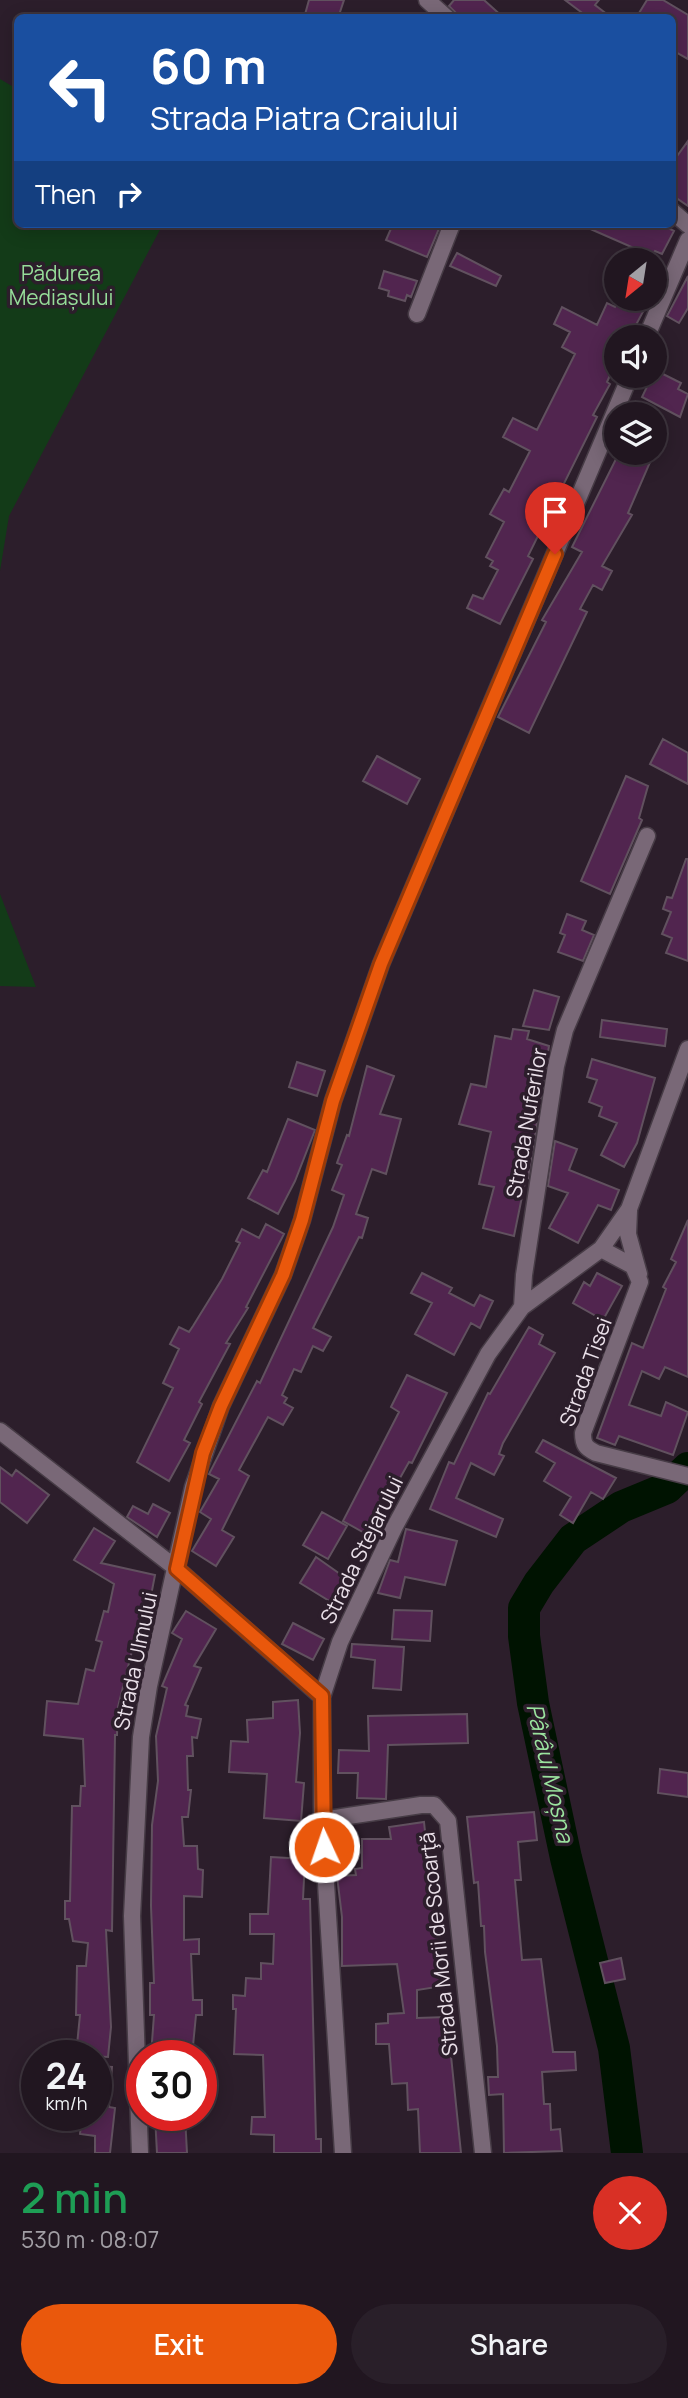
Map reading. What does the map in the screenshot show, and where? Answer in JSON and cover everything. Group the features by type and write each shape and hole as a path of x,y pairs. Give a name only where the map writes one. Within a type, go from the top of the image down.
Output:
{"street":[{"path":"427,0 443,14"},
{"path":"417,314 450,228"},
{"path":"652,325 688,240"},
{"name":"Strada Ulmului","path":"140,2153 132,1916 141,1737 149,1686 203,1453 221,1406 283,1275 302,1220 352,1042 381,964 625,388"},
{"name":"Strada Nuferilor","path":"522,1307 523,1275 556,1066 565,1031 647,836"},
{"name":"Strada Stejarului","path":"343,2153 322,1820 322,1696 340,1642 394,1528 488,1354 522,1307 601,1249 629,1209 688,1049"},
{"path":"629,1209 628,1234 639,1274"},
{"path":"601,1249 633,1266 639,1274"},
{"name":"Strada Tisei","path":"639,1274 638,1293 583,1433 583,1441 586,1448 596,1453 688,1476"},
{"path":"0,1431 177,1569 322,1696"},
{"name":"Strada Morii de Scoarţă","path":"322,1820 434,1805 448,1821 483,2153"}],"green space":[{"name":"Pădurea Mediașului","path":"0,79 14,87 14,228 161,228 9,516 0,571"},
{"path":"0,894 36,987 0,986"}],"building":[{"path":"309,0 344,0 339,14 305,14"},
{"path":"454,0 484,0 500,14 457,14 449,6"},
{"path":"565,0 599,0 595,5 607,14 584,14"},
{"path":"647,0 663,0 688,15 688,59 676,52 676,14 638,14"},
{"path":"688,141 688,206 676,198 676,158"},
{"path":"391,228 439,228 427,257 386,240"},
{"path":"588,228 668,228 674,231 665,248 634,248"},
{"path":"457,253 501,276 496,286 450,266"},
{"path":"384,271 417,281 411,297 407,295 405,301 388,296 389,291 379,288"},
{"path":"688,276 688,308 679,323 667,316"},
{"path":"562,307 597,325 604,310 604,312 643,312 636,325 604,325 604,388 608,388 593,415 597,417 528,556 533,559 500,624 467,608 473,595 483,599 498,570 490,566 493,561 486,557 504,522 490,514 504,489 509,492 530,451 503,437 513,418 537,430 575,354 562,347 570,332 554,324"},
{"path":"667,376 681,383 678,389 688,394 680,417 667,410 667,402 652,402 642,397 646,388 667,388"},
{"path":"613,465 649,465 628,513 632,515 602,566 612,571 602,590 593,585 580,609 587,612 529,733 498,717 546,622 542,620 582,552 572,547"},
{"path":"663,739 688,753 688,784 650,764"},
{"path":"377,756 420,779 407,804 363,781"},
{"path":"626,776 648,786 639,818 642,820 610,894 581,881"},
{"path":"686,859 688,961 666,953 672,938 662,934 671,912 663,909 667,897 672,898"},
{"path":"567,914 586,921 582,930 594,935 583,961 558,952 565,935 560,933"},
{"path":"534,990 559,997 549,1030 523,1026"},
{"path":"602,1020 667,1029 665,1046 600,1037"},
{"path":"513,1029 529,1031 527,1039 549,1046 528,1178 526,1177 514,1236 483,1228 494,1187 479,1184 491,1132 459,1124 471,1084 486,1087 495,1036 511,1039"},
{"path":"592,1059 655,1078 637,1143 624,1167 601,1155 617,1123 599,1116 602,1107 589,1102 597,1080 587,1077"},
{"path":"297,1062 325,1071 317,1096 289,1087"},
{"path":"367,1066 394,1076 380,1114 401,1119 386,1174 372,1169 356,1214 368,1218 362,1238 359,1237 313,1328 331,1337 323,1351 313,1346 301,1372 294,1369 282,1395 287,1398 284,1403 293,1408 283,1425 268,1417 239,1470 249,1476 222,1530 234,1537 216,1566 192,1551 211,1519 200,1512 219,1479 209,1474 257,1381 260,1383 333,1227 344,1195 332,1190 342,1165 337,1163 347,1135 349,1136"},
{"path":"288,1119 315,1130 295,1181 278,1214 248,1198 263,1170 267,1172"},
{"path":"555,1141 577,1149 569,1170 619,1190 611,1210 598,1205 578,1243 549,1228 568,1193 548,1186"},
{"path":"688,1220 688,1377 665,1367 659,1379 642,1371 629,1405 661,1416 666,1402 688,1412 673,1455 619,1436 615,1445 597,1438 632,1343 643,1348 666,1289 663,1287 676,1262 671,1259"},
{"path":"266,1224 284,1234 246,1307 248,1308 226,1343 230,1344 199,1402 202,1404 184,1440 190,1443 169,1481 137,1462 173,1388 163,1383 179,1349 170,1344 179,1327 189,1332 193,1326 222,1279 240,1243 236,1241 242,1229 259,1238"},
{"path":"422,1273 452,1288 449,1293 474,1306 480,1295 493,1301 480,1328 471,1323 454,1355 415,1334 432,1303 411,1293"},
{"path":"597,1273 622,1286 603,1320 573,1303 584,1282 590,1286"},
{"path":"529,1327 543,1335 539,1344 555,1353 503,1443 499,1454 504,1456 494,1475 471,1463 456,1498 503,1519 496,1537 430,1509 449,1462 454,1464 488,1393 490,1394"},
{"path":"407,1375 447,1393 412,1463 409,1462 368,1535 343,1521 399,1412 391,1407"},
{"path":"543,1440 616,1478 603,1499 591,1492 573,1523 560,1515 571,1497 544,1481 555,1463 536,1452"},
{"path":"0,1467 12,1476 16,1470 49,1495 27,1523 0,1502"},
{"path":"153,1504 170,1513 157,1537 127,1517 133,1506 148,1514"},
{"path":"322,1512 347,1526 328,1559 303,1545"},
{"path":"94,1528 115,1541 101,1563 155,1575 149,1606 146,1605 118,1707 115,1735 112,1931 106,1930 110,2040 78,2040 80,2015 76,2015 77,1966 86,1966 88,1943 73,1941 69,1919 65,1919 65,1901 70,1901 72,1806 80,1806 81,1786 85,1786 83,1739 44,1735 47,1701 78,1704 86,1669 94,1671 102,1642 96,1640 104,1611 108,1612 114,1584 74,1560"},
{"path":"406,1529 457,1541 445,1585 405,1577 400,1598 378,1593 390,1560 398,1562"},
{"path":"316,1557 350,1581 336,1605 300,1583"},
{"path":"394,1610 432,1611 430,1641 392,1639"},
{"path":"186,1611 216,1629 194,1666 201,1668 185,1705 188,1706 186,1716 201,1719 197,1738 192,1737 193,1756 187,1756 188,1790 191,1790 188,1817 182,1817 184,1846 197,1846 198,1869 203,1870 202,1897 184,1896 184,1940 199,1939 199,1954 191,1954 193,2000 202,2000 202,2015 196,2015 194,2040 152,2040 154,2015 150,2015 150,1983 154,1983 151,1906 152,1825 158,1781 156,1736 167,1688 162,1686 182,1639 172,1633"},
{"path":"293,1623 324,1639 313,1660 282,1644"},
{"path":"352,1644 404,1647 401,1690 373,1688 375,1660 351,1657"},
{"path":"298,1700 300,1733 296,1782 304,1783 301,1821 264,1818 267,1774 229,1772 231,1741 248,1742 247,1720 273,1718 273,1702"},
{"path":"467,1714 468,1743 388,1745 386,1799 357,1798 358,1773 338,1773 339,1750 369,1751 368,1716"},
{"path":"660,1769 688,1773 688,1797 658,1793"},
{"path":"534,1812 537,1840 518,1842 521,1880 515,1880 522,1960 541,1959 553,2052 575,2052 576,2070 542,2072 544,2104 550,2104 551,2130 560,2129 562,2151 504,2153 503,2094 489,2095 488,2077 498,2077 497,2046 484,1926 481,1926 478,1882 474,1883 467,1817"},
{"path":"424,1822 434,1916 444,1916 446,1933 438,1933 443,1986 417,1990 417,2018 447,2017 461,2153 420,2153 418,2109 408,2110 407,2083 392,2084 389,2044 376,2044 376,2024 388,2023 388,2014 404,2013 397,1964 342,1966 342,1917 337,1876 356,1875 355,1869 362,1868 362,1839 391,1839 389,1827"},
{"path":"271,1857 305,1859 303,1899 310,1899 316,2139 321,2139 321,2153 274,2153 274,2135 251,2134 252,2117 265,2117 263,2055 234,2054 236,2009 233,2009 233,1995 245,1996 246,1978 261,1979 261,1963 273,1964 274,1934 250,1934 250,1914 268,1914"},
{"path":"621,1958 625,1979 605,1983 600,1963"},
{"path":"112,2108 115,2108 110,2153 95,2153 95,2136 80,2134 80,2131 112,2131"},
{"path":"156,2131 186,2131 187,2153 157,2153"}],"waterway":[{"name":"Pârâul Moșna","path":"627,2153 614,2048 566,1858 533,1703 524,1636 524,1608 539,1583 573,1539 621,1507 667,1488 688,1468"}],"route":[{"path":"324,1847 322,1696 177,1569 203,1453 221,1406 283,1275 302,1220 333,1101 381,964 555,554"}]}
